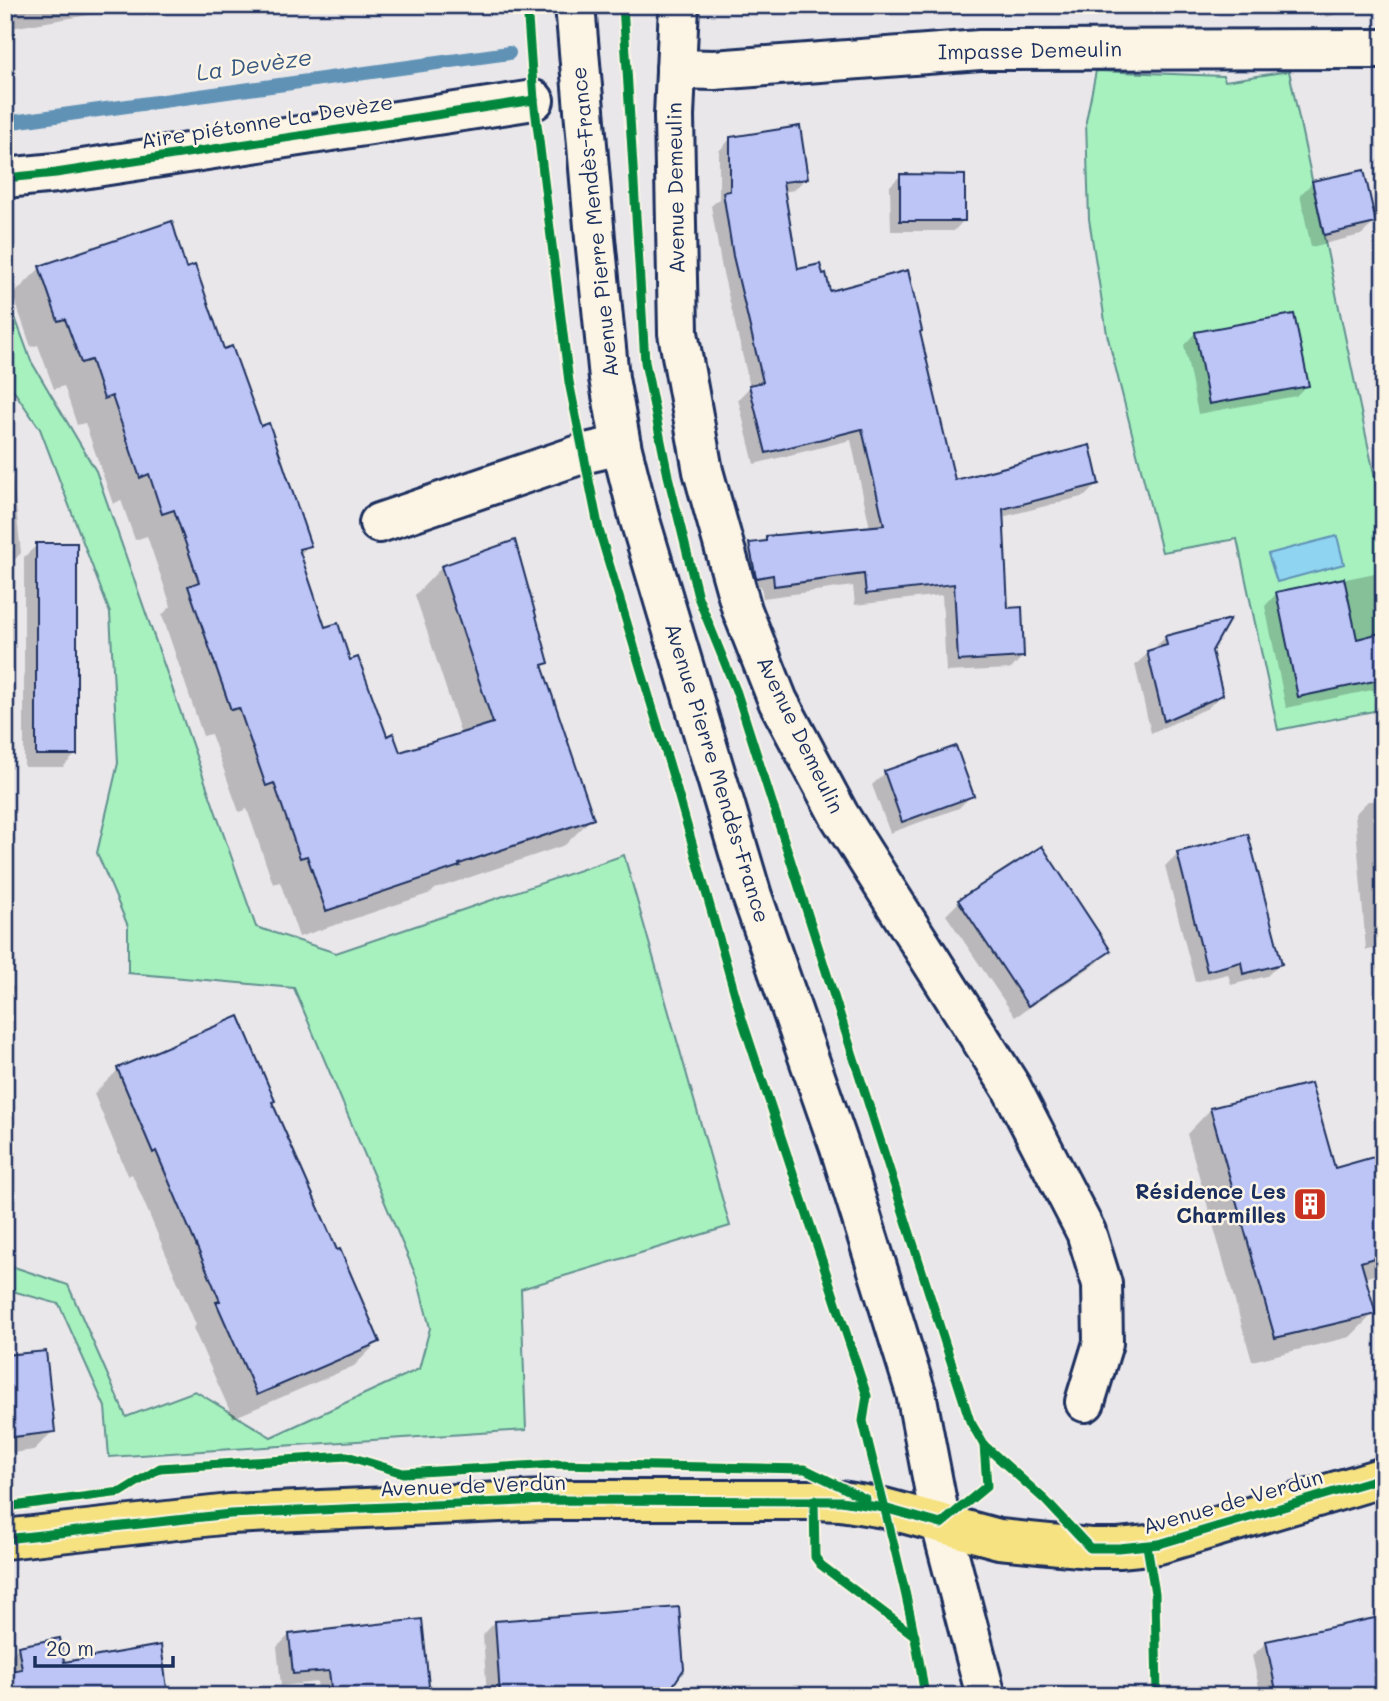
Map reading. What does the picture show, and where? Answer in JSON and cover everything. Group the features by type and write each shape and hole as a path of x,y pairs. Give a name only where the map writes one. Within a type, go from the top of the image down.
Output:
{"main road":[{"name":"Avenue de Verdun","path":"5,1539 230,1514 545,1500 841,1501 884,1508 999,1539 1090,1548 1119,1548 1159,1544 1384,1476"}],"street":[{"name":"Avenue Pierre Mendès-France","path":"575,5 609,378 621,445 639,517 752,896 840,1148 916,1393 942,1524 986,1696"},
{"name":"Avenue Demeulin","path":"679,5 674,116 678,333 703,471 742,610 778,701 839,815 1011,1087 1086,1232 1102,1284 1103,1343 1085,1402"},
{"name":"Impasse Demeulin","path":"676,69 714,70 980,50 1384,49"},
{"name":"Aire piétonne La Devèze","path":"5,177 56,173 534,100"},
{"path":"379,523 582,454 621,445"}],"green space":[{"path":"1096,71 1223,76 1225,81 1289,71 1384,521 1384,709 1278,730 1237,539 1162,552 1107,334 1089,219 1086,121"},
{"path":"5,290 31,361 96,471 256,927 336,953 624,855 730,1226 521,1289 526,1430 109,1457 105,1407 59,1304 5,1289 5,1264 68,1285 126,1417 195,1391 271,1437 419,1369 430,1328 417,1278 294,988 128,973 128,926 97,853 118,763 110,613 40,429 5,378"}],"water":[{"path":"1337,536 1344,564 1277,582 1268,554"}],"building":[{"path":"800,126 808,179 783,182 798,269 820,264 823,274 826,273 830,291 908,270 955,480 1090,445 1099,484 1003,509 1008,608 1022,607 1024,657 958,661 954,584 866,594 864,574 774,586 773,575 756,578 749,543 766,541 766,536 884,525 862,429 766,453 749,385 763,382 733,256 723,192 730,191 730,137"},
{"path":"1364,170 1376,223 1324,235 1312,181"},
{"path":"900,174 965,175 965,221 900,221"},
{"path":"172,221 186,268 195,265 224,349 232,346 261,426 269,423 311,546 299,549 325,627 338,623 350,660 358,657 387,736 393,733 400,752 493,723 441,566 515,540 549,663 542,665 594,819 326,911 307,856 300,858 274,783 266,786 239,708 231,710 188,586 199,582 174,510 162,514 149,474 140,478 112,396 104,399 91,360 81,363 65,319 58,321 39,266"},
{"path":"1294,314 1309,386 1209,404 1195,332"},
{"path":"36,543 77,543 77,755 36,755"},
{"path":"1344,578 1357,639 1384,632 1384,679 1298,697 1276,592"},
{"path":"1230,619 1212,651 1223,695 1164,721 1147,651 1167,645 1165,636"},
{"path":"956,746 974,796 902,822 884,771"},
{"path":"1248,834 1282,964 1243,974 1241,962 1207,971 1177,852"},
{"path":"1042,846 1111,951 1028,1006 958,900"},
{"path":"239,1016 275,1101 272,1102 380,1342 257,1395 216,1302 220,1301 156,1151 153,1153 117,1068"},
{"name":"Résidence Les Charmilles","path":"1311,1083 1335,1168 1384,1154 1384,1255 1361,1262 1376,1314 1275,1338 1210,1108"},
{"path":"46,1351 55,1432 5,1438 5,1355"},
{"path":"679,1607 684,1669 670,1690 586,1696 500,1696 495,1621"},
{"path":"1384,1616 1384,1696 1277,1696 1266,1641"},
{"path":"422,1619 430,1696 332,1696 329,1671 293,1674 289,1634"},
{"path":"60,1638 64,1662 161,1645 168,1696 5,1696 5,1672 22,1669 18,1646"}],"waterway":[{"name":"La Devèze","path":"5,123 509,53"}],"cycle path":[{"path":"527,5 534,100 569,382 599,530 742,1019 867,1396 863,1421 905,1592 925,1696"},
{"path":"623,5 645,362 668,476 698,597 737,693 970,1421 984,1445 1045,1500 1090,1548 1159,1544 1384,1477"},
{"path":"5,178 56,173 534,100"},
{"path":"5,1539 230,1514 545,1500 841,1501 884,1508 941,1524 987,1486 984,1445"},
{"path":"5,1507 121,1492 160,1468 347,1456 403,1473 556,1464 805,1469 866,1499"},
{"path":"814,1500 815,1557 821,1565 915,1636"},
{"path":"1147,1546 1155,1593 1157,1696"}],"place":[{"name":"Résidence Les Charmilles","path":"1310,1204"}]}
